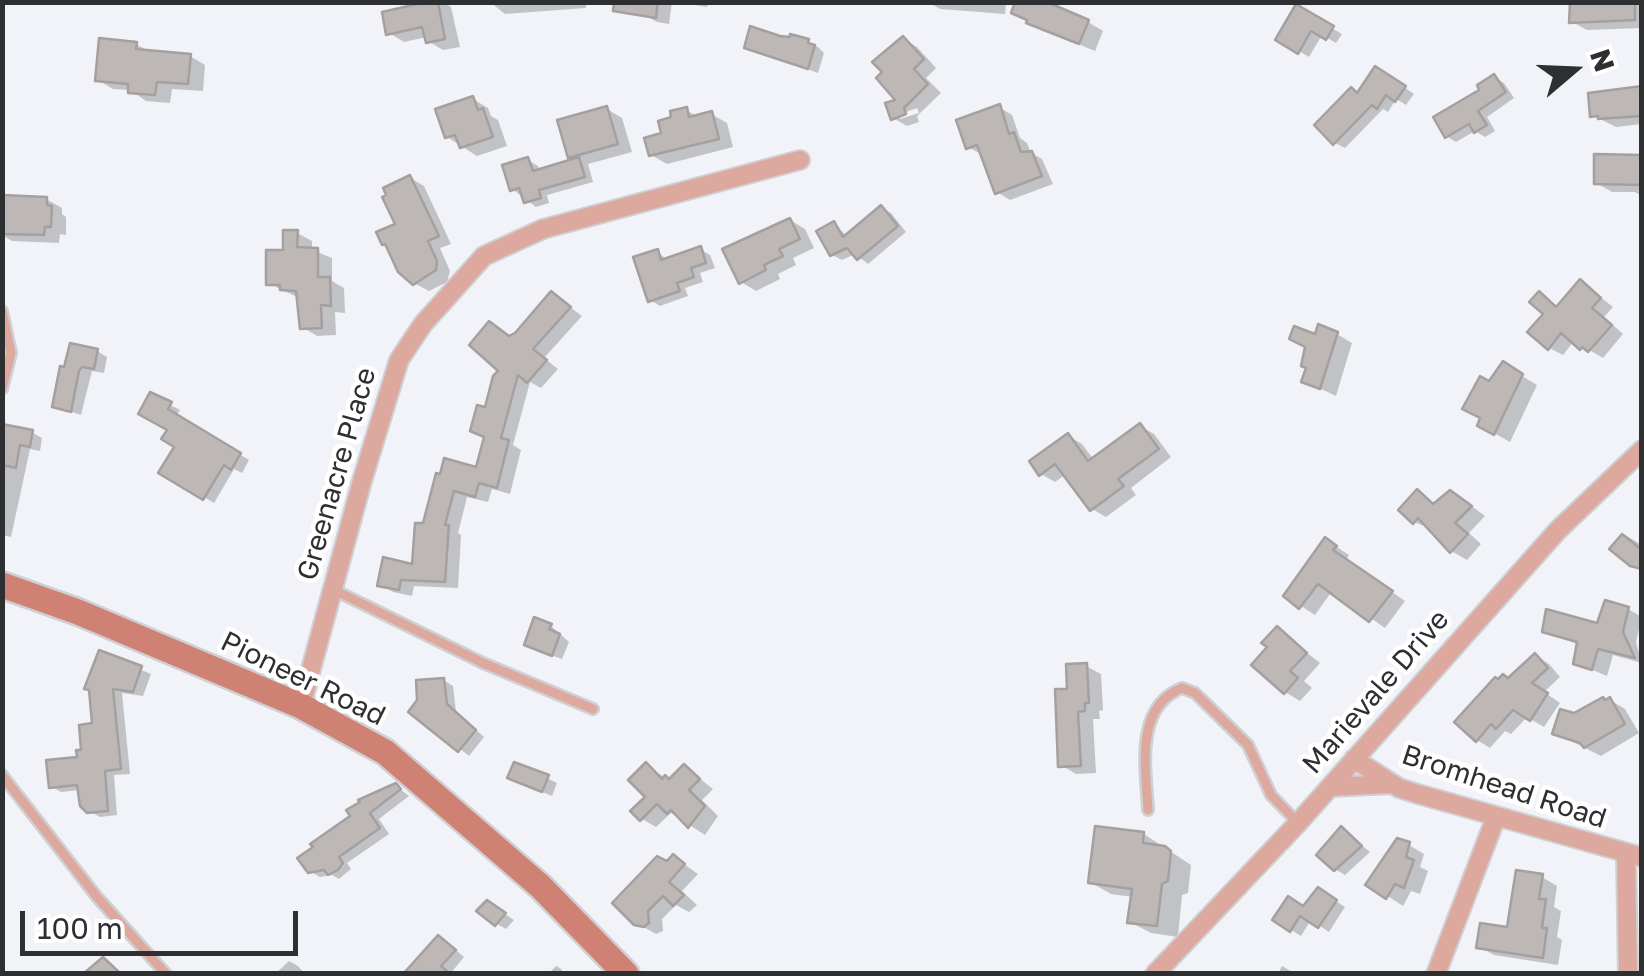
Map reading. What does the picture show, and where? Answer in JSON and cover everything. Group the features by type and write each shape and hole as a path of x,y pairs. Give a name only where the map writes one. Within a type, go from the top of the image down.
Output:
{"main road":[{"name":"Pioneer Road","path":"2,585 114,627 301,706 384,752 540,886 626,974"}],"street":[{"name":"Greenacre Place","path":"301,706 398,360 423,324 484,256 543,229 800,160"},
{"name":"Marievale Drive","path":"1155,974 1298,824 1558,530 1642,450"},
{"name":"Bromhead Road","path":"1354,759 1392,784 1634,856"},
{"path":"1330,787 1392,784"},
{"path":"1436,974 1496,817"},
{"path":"1628,974 1634,856"}],"lane":[{"path":"2,311 11,353 2,390"},
{"path":"332,590 483,663 593,709"},
{"path":"1148,810 1145,740 1161,702 1182,688 1195,693 1248,744 1271,794 1298,824"},
{"path":"2,775 97,897 166,974"}],"building":[{"path":"438,2 445,39 426,43 422,27 386,35 382,12"},
{"path":"614,2 658,2 656,18 613,11"},
{"path":"1015,2 1047,2 1089,20 1079,44 1026,23 1027,20 1011,13"},
{"path":"1570,2 1635,2 1635,20 1569,23"},
{"path":"1296,4 1334,26 1326,40 1311,31 1298,54 1275,40"},
{"path":"750,26 780,36 790,34 809,39 808,43 815,45 808,69 744,48"},
{"path":"903,36 924,59 914,69 928,84 904,108 906,114 891,120 885,103 895,100 876,78 882,72 872,62"},
{"path":"99,38 137,42 136,49 191,54 188,84 157,82 155,95 128,93 128,84 95,81"},
{"path":"1375,66 1406,86 1395,102 1386,95 1377,109 1372,105 1333,145 1314,125 1351,87 1357,93"},
{"path":"1494,74 1506,92 1478,111 1487,125 1474,133 1469,124 1445,138 1433,117 1479,90 1477,85"},
{"path":"1642,86 1642,116 1590,117 1588,93"},
{"path":"473,96 478,110 483,108 493,137 460,148 455,135 445,138 435,109"},
{"path":"1000,104 1009,134 1014,132 1021,152 1032,151 1042,176 995,194 977,145 966,149 956,120"},
{"path":"607,106 618,144 568,158 557,120"},
{"path":"687,107 689,117 712,111 719,139 649,156 644,138 661,133 658,121 671,117 670,111"},
{"path":"1594,154 1642,155 1642,185 1594,184"},
{"path":"528,157 533,171 579,157 585,177 539,190 541,198 524,203 519,188 510,191 502,165"},
{"path":"410,175 439,236 428,241 437,261 436,270 413,285 398,272 376,232 395,224 382,197 386,195 383,188"},
{"path":"2,195 47,197 47,205 52,206 51,227 45,227 44,235 2,234"},
{"path":"881,205 898,226 857,260 847,248 830,256 816,231 834,221 843,237"},
{"path":"790,218 800,239 779,249 783,256 764,265 766,270 739,284 722,249"},
{"path":"283,230 298,230 297,247 318,248 318,277 330,277 331,306 321,305 322,328 300,329 296,291 266,285 266,250 283,250"},
{"path":"701,246 706,263 691,268 694,277 677,283 680,291 648,302 633,257 658,249 661,260"},
{"path":"1580,279 1601,298 1592,308 1612,325 1588,352 1561,333 1548,350 1527,332 1543,314 1529,302 1539,291 1556,307"},
{"path":"551,291 571,307 533,349 547,360 527,383 518,375 501,438 509,440 497,488 479,483 475,497 454,491 445,525 449,525 445,582 401,580 399,590 377,586 383,557 412,564 415,523 423,523 436,473 440,474 444,458 476,467 484,437 470,431 477,405 485,407 493,376 498,371 469,345 489,321 509,336 515,333"},
{"path":"1318,324 1338,332 1320,389 1301,382 1306,368 1301,366 1305,347 1289,339 1294,326 1315,334"},
{"path":"70,343 98,349 94,369 82,367 79,371 71,412 52,407 60,366 64,367"},
{"path":"1503,361 1523,374 1494,435 1477,426 1480,418 1462,409 1480,376 1489,381"},
{"path":"150,392 172,402 168,409 241,453 231,470 224,465 203,500 158,473 174,447 161,439 167,430 138,414"},
{"path":"1140,423 1159,449 1118,479 1124,486 1090,511 1055,464 1039,476 1029,461 1068,433 1088,461"},
{"path":"2,424 33,430 30,447 20,445 16,468 2,465"},
{"path":"1417,489 1433,504 1450,490 1472,506 1455,523 1468,534 1450,553 1418,518 1413,524 1398,510"},
{"path":"1622,534 1642,550 1642,569 1630,566 1609,549"},
{"path":"1325,537 1337,546 1333,550 1393,591 1369,622 1318,584 1299,609 1283,596"},
{"path":"1605,600 1629,607 1623,632 1635,658 1598,649 1592,670 1573,664 1577,642 1542,632 1546,609 1597,623"},
{"path":"534,617 552,624 549,629 560,634 552,656 524,645"},
{"path":"1277,626 1307,653 1290,671 1298,678 1284,694 1251,665 1267,647 1261,643"},
{"path":"99,650 142,666 133,692 113,689 121,769 105,771 108,811 87,813 80,806 77,785 49,788 46,760 77,757 76,750 81,750 79,725 92,723 89,690 84,689"},
{"path":"1535,653 1548,668 1532,683 1548,693 1530,721 1513,710 1496,729 1491,724 1476,742 1454,722 1495,677 1503,674 1508,678"},
{"path":"1087,663 1089,703 1085,703 1085,711 1078,712 1081,766 1058,767 1055,689 1067,689 1066,664"},
{"path":"444,678 447,704 476,730 458,752 408,712 417,700 416,680"},
{"path":"1610,697 1625,724 1584,748 1552,734 1560,709 1574,713"},
{"path":"514,762 549,775 542,792 507,778"},
{"path":"646,762 662,779 665,775 669,779 684,764 700,779 689,790 705,806 688,828 671,810 667,814 657,804 640,821 630,811 645,797 628,780"},
{"path":"396,783 401,789 370,813 380,828 339,857 343,863 338,870 328,875 324,870 308,873 297,858 313,847 310,844 350,816 346,810 358,800"},
{"path":"1095,826 1144,832 1143,843 1165,846 1171,851 1157,926 1127,923 1132,889 1088,883"},
{"path":"1341,826 1362,846 1334,871 1316,855"},
{"path":"1397,838 1410,842 1406,857 1414,860 1404,888 1395,884 1386,899 1365,885"},
{"path":"673,854 685,864 669,882 684,895 673,906 663,896 648,911 649,923 644,927 634,925 612,903 657,856 667,861"},
{"path":"1516,870 1543,874 1539,899 1546,899 1542,928 1547,928 1543,958 1476,948 1480,923 1507,927"},
{"path":"1318,887 1337,900 1318,928 1300,916 1290,932 1272,920 1288,896 1303,906"},
{"path":"487,900 506,913 495,926 476,911"},
{"path":"438,935 456,950 441,966 450,974 403,974"},
{"path":"103,957 121,974 83,974"}]}
